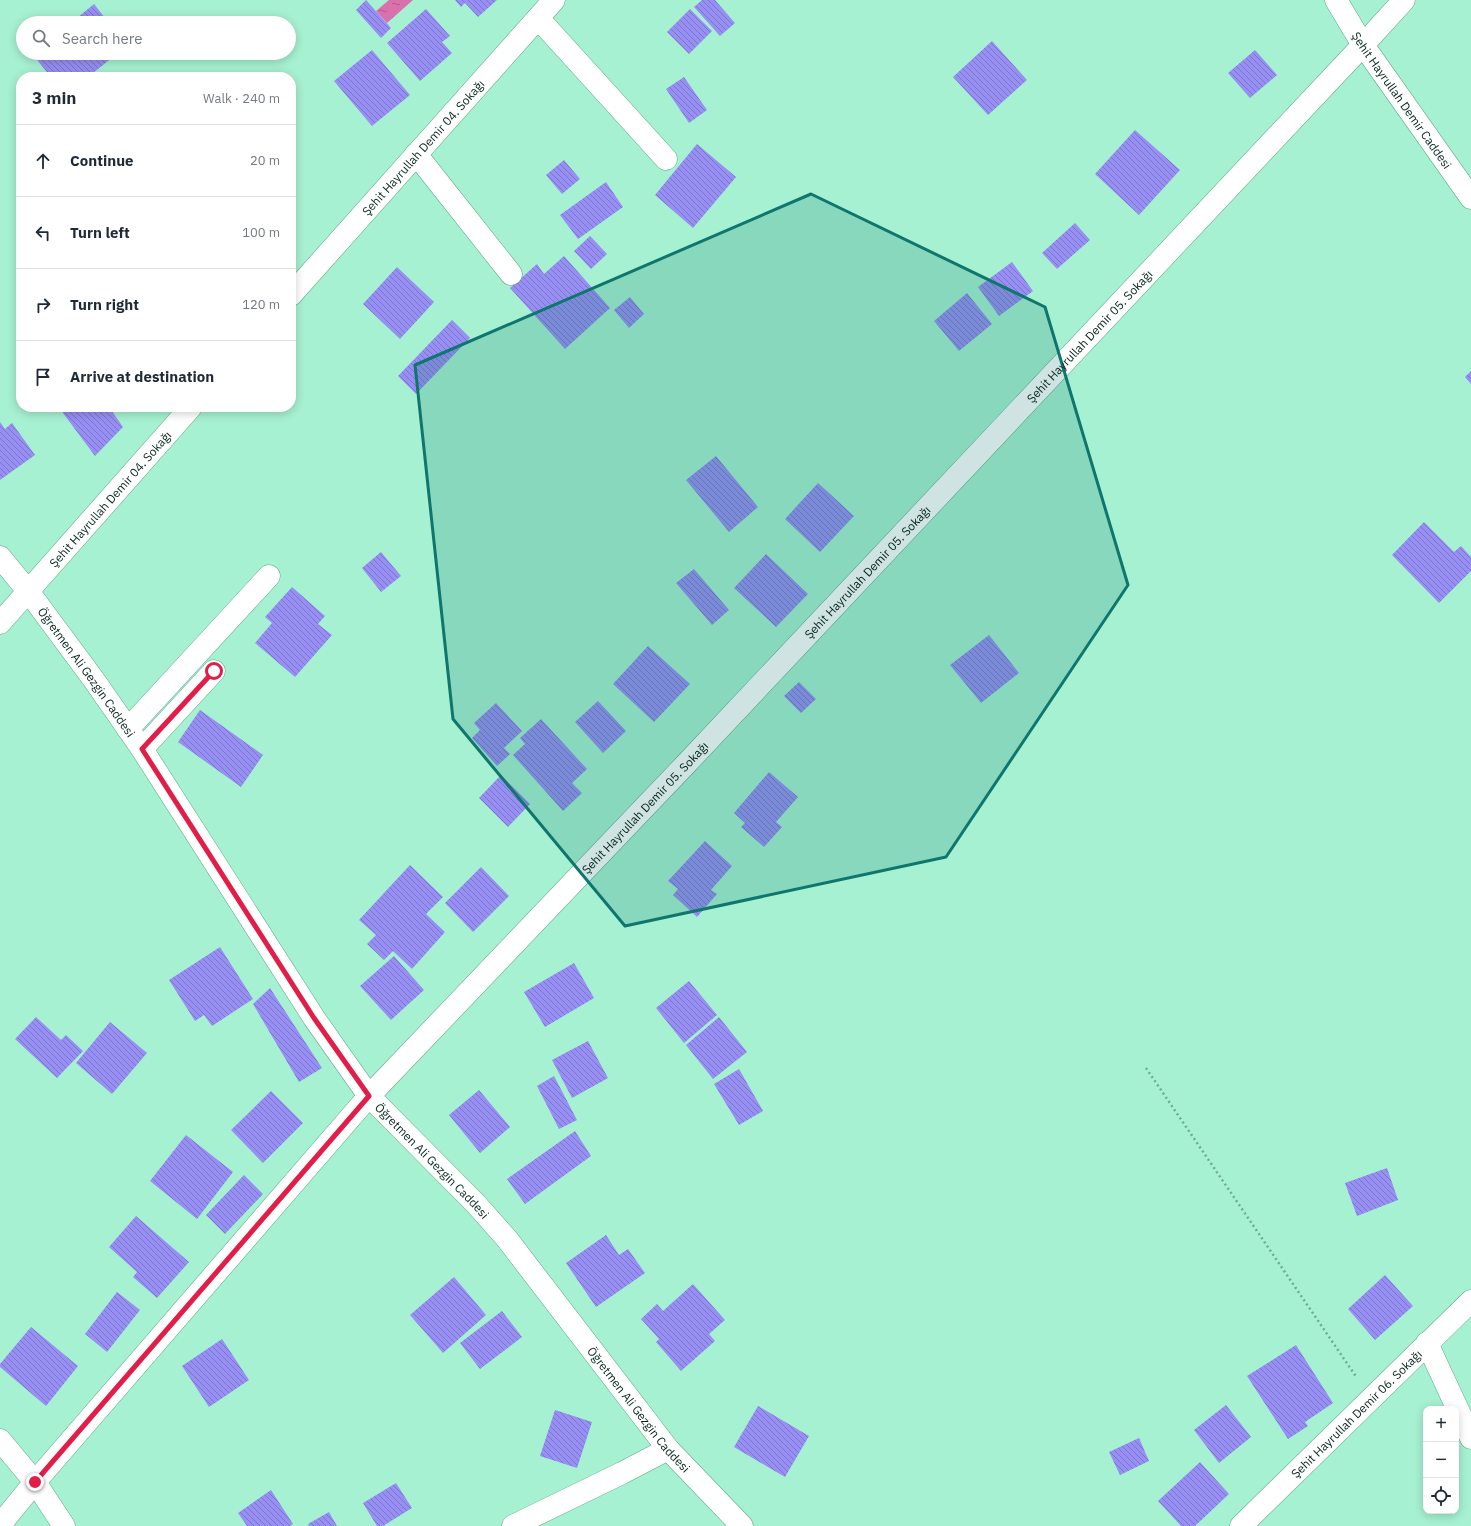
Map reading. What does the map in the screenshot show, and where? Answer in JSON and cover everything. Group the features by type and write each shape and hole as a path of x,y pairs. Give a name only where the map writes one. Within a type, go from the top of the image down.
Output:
{"street":[{"name":"Şehit Hayrullah Demir 04. Sokağı","path":"296,289 554,0"},
{"name":"Şehit Hayrullah Demir Caddesi","path":"1336,0 1363,45 1471,198"},
{"name":"Şehit Hayrullah Demir 05. Sokağı","path":"0,1525 35,1482 369,1096 697,752 1404,0"},
{"path":"538,18 666,159"},
{"path":"416,154 511,274"},
{"name":"Şehit Hayrullah Demir 04. Sokağı","path":"0,623 187,412"},
{"name":"Öğretmen Ali Gezgin Caddesi","path":"0,557 28,591 94,680 142,749 314,1018 369,1096 476,1204 506,1239 668,1448 742,1526"},
{"path":"128,729 269,576"},
{"path":"142,749 214,671"},
{"name":"Şehit Hayrullah Demir 06. Sokağı","path":"1241,1526 1370,1398 1471,1301"},
{"path":"1427,1343 1471,1438"},
{"path":"0,1440 35,1482 64,1526"},
{"path":"513,1526 622,1473 668,1448"}],"path":[{"path":"1146,1068 1370,1398"}],"highlighted area":[{"path":"811,194 1045,307 1128,585 946,857 625,926 453,719 415,365"}],"water":[{"path":"389,0 413,0 387,23 376,11"}],"building":[{"path":"366,0 391,28 381,38 356,10"},
{"path":"455,0 497,0 478,17 465,3 461,7"},
{"path":"702,0 715,0 735,23 720,36 694,7"},
{"path":"94,4 103,16 79,16"},
{"path":"426,9 450,36 442,42 452,53 420,81 387,43"},
{"path":"690,9 712,31 689,54 667,32"},
{"path":"992,41 1027,80 988,115 953,77"},
{"path":"372,50 410,95 372,126 334,81"},
{"path":"1255,50 1277,75 1250,98 1228,73"},
{"path":"37,60 109,60 94,72 47,72"},
{"path":"684,77 707,110 689,123 666,89"},
{"path":"1135,130 1180,170 1139,215 1095,174"},
{"path":"697,144 736,177 693,228 655,195"},
{"path":"564,160 580,179 562,194 546,175"},
{"path":"606,182 623,207 578,239 560,215"},
{"path":"1075,223 1090,240 1057,269 1042,253"},
{"path":"590,236 607,254 591,269 574,251"},
{"path":"564,256 610,308 565,349 510,288 537,264 544,274"},
{"path":"1012,262 1033,291 999,316 978,287"},
{"path":"397,267 434,302 400,339 363,304"},
{"path":"967,293 992,324 959,351 934,321"},
{"path":"630,297 644,314 629,328 614,310"},
{"path":"452,320 470,338 416,394 398,376"},
{"path":"1471,371 1471,384 1465,377"},
{"path":"62,412 112,412 123,427 95,456"},
{"path":"0,422 5,429 12,423 35,455 0,480"},
{"path":"716,456 758,507 729,532 686,480"},
{"path":"818,483 854,516 820,552 785,519"},
{"path":"1424,522 1454,552 1461,546 1471,557 1471,571 1439,603 1392,555"},
{"path":"381,552 401,576 381,592 362,568"},
{"path":"766,554 808,594 776,627 734,588"},
{"path":"694,569 729,610 712,625 676,583"},
{"path":"292,587 325,616 318,624 332,635 295,677 255,643 272,623 265,617"},
{"path":"989,635 1019,673 981,703 950,665"},
{"path":"648,646 690,684 654,722 613,684"},
{"path":"799,682 816,699 801,713 784,696"},
{"path":"598,701 626,731 603,753 575,722"},
{"path":"496,703 522,731 504,748 510,754 497,766 472,738 480,730 474,723"},
{"path":"200,710 263,755 241,787 178,742"},
{"path":"541,719 587,769 572,783 582,793 563,811 513,755 525,744 520,738"},
{"path":"769,772 798,797 776,822 782,827 764,847 741,827 745,823 734,813"},
{"path":"501,775 530,804 508,827 479,798"},
{"path":"705,841 732,866 711,890 717,894 697,917 673,895 678,889 668,881"},
{"path":"410,865 443,897 426,914 445,932 412,969 393,951 384,960 367,944 376,935 359,920"},
{"path":"481,867 509,896 473,932 445,903"},
{"path":"220,947 253,999 212,1026 204,1015 195,1021 169,980"},
{"path":"394,956 424,990 391,1020 360,986"},
{"path":"574,963 594,998 545,1027 524,992"},
{"path":"689,981 717,1015 684,1043 656,1008"},
{"path":"270,988 322,1068 299,1082 253,1004"},
{"path":"36,1017 61,1040 66,1035 83,1051 57,1078 15,1039"},
{"path":"719,1017 747,1052 713,1079 686,1045"},
{"path":"110,1022 147,1053 112,1094 76,1063"},
{"path":"588,1041 608,1078 572,1098 552,1060"},
{"path":"739,1069 763,1111 739,1125 714,1084"},
{"path":"554,1076 577,1120 559,1129 537,1086"},
{"path":"479,1090 510,1127 480,1153 449,1115"},
{"path":"271,1091 303,1123 263,1163 231,1130"},
{"path":"575,1131 591,1156 525,1204 507,1179"},
{"path":"186,1135 233,1172 197,1219 150,1181"},
{"path":"1387,1168 1398,1200 1357,1216 1345,1183"},
{"path":"244,1175 263,1194 225,1234 206,1215"},
{"path":"136,1216 189,1262 157,1298 133,1277 137,1272 109,1247"},
{"path":"606,1235 619,1255 628,1249 645,1273 596,1307 566,1263"},
{"path":"1385,1275 1413,1306 1375,1340 1348,1309"},
{"path":"454,1277 486,1315 443,1353 410,1315"},
{"path":"693,1284 725,1320 709,1334 715,1341 681,1371 656,1342 659,1339 641,1319 657,1304 663,1311"},
{"path":"117,1292 140,1310 107,1352 85,1334"},
{"path":"502,1311 522,1337 480,1369 460,1343"},
{"path":"31,1327 78,1366 46,1406 0,1367 0,1364"},
{"path":"222,1339 249,1380 209,1407 182,1366"},
{"path":"1296,1345 1333,1403 1305,1422 1308,1426 1288,1439 1247,1376"},
{"path":"1226,1405 1251,1437 1219,1463 1194,1430"},
{"path":"758,1406 809,1436 785,1477 734,1447"},
{"path":"555,1410 592,1422 577,1468 540,1456"},
{"path":"1139,1438 1149,1461 1120,1475 1109,1452"},
{"path":"1200,1462 1229,1494 1195,1526 1181,1526 1158,1501"},
{"path":"396,1483 412,1508 383,1526 377,1526 363,1503"},
{"path":"271,1490 293,1524 290,1526 247,1526 238,1513"},
{"path":"329,1512 337,1526 309,1526 308,1524"}],"route":[{"path":"35,1482 369,1096 314,1018 194,828 142,749 214,671"}]}
